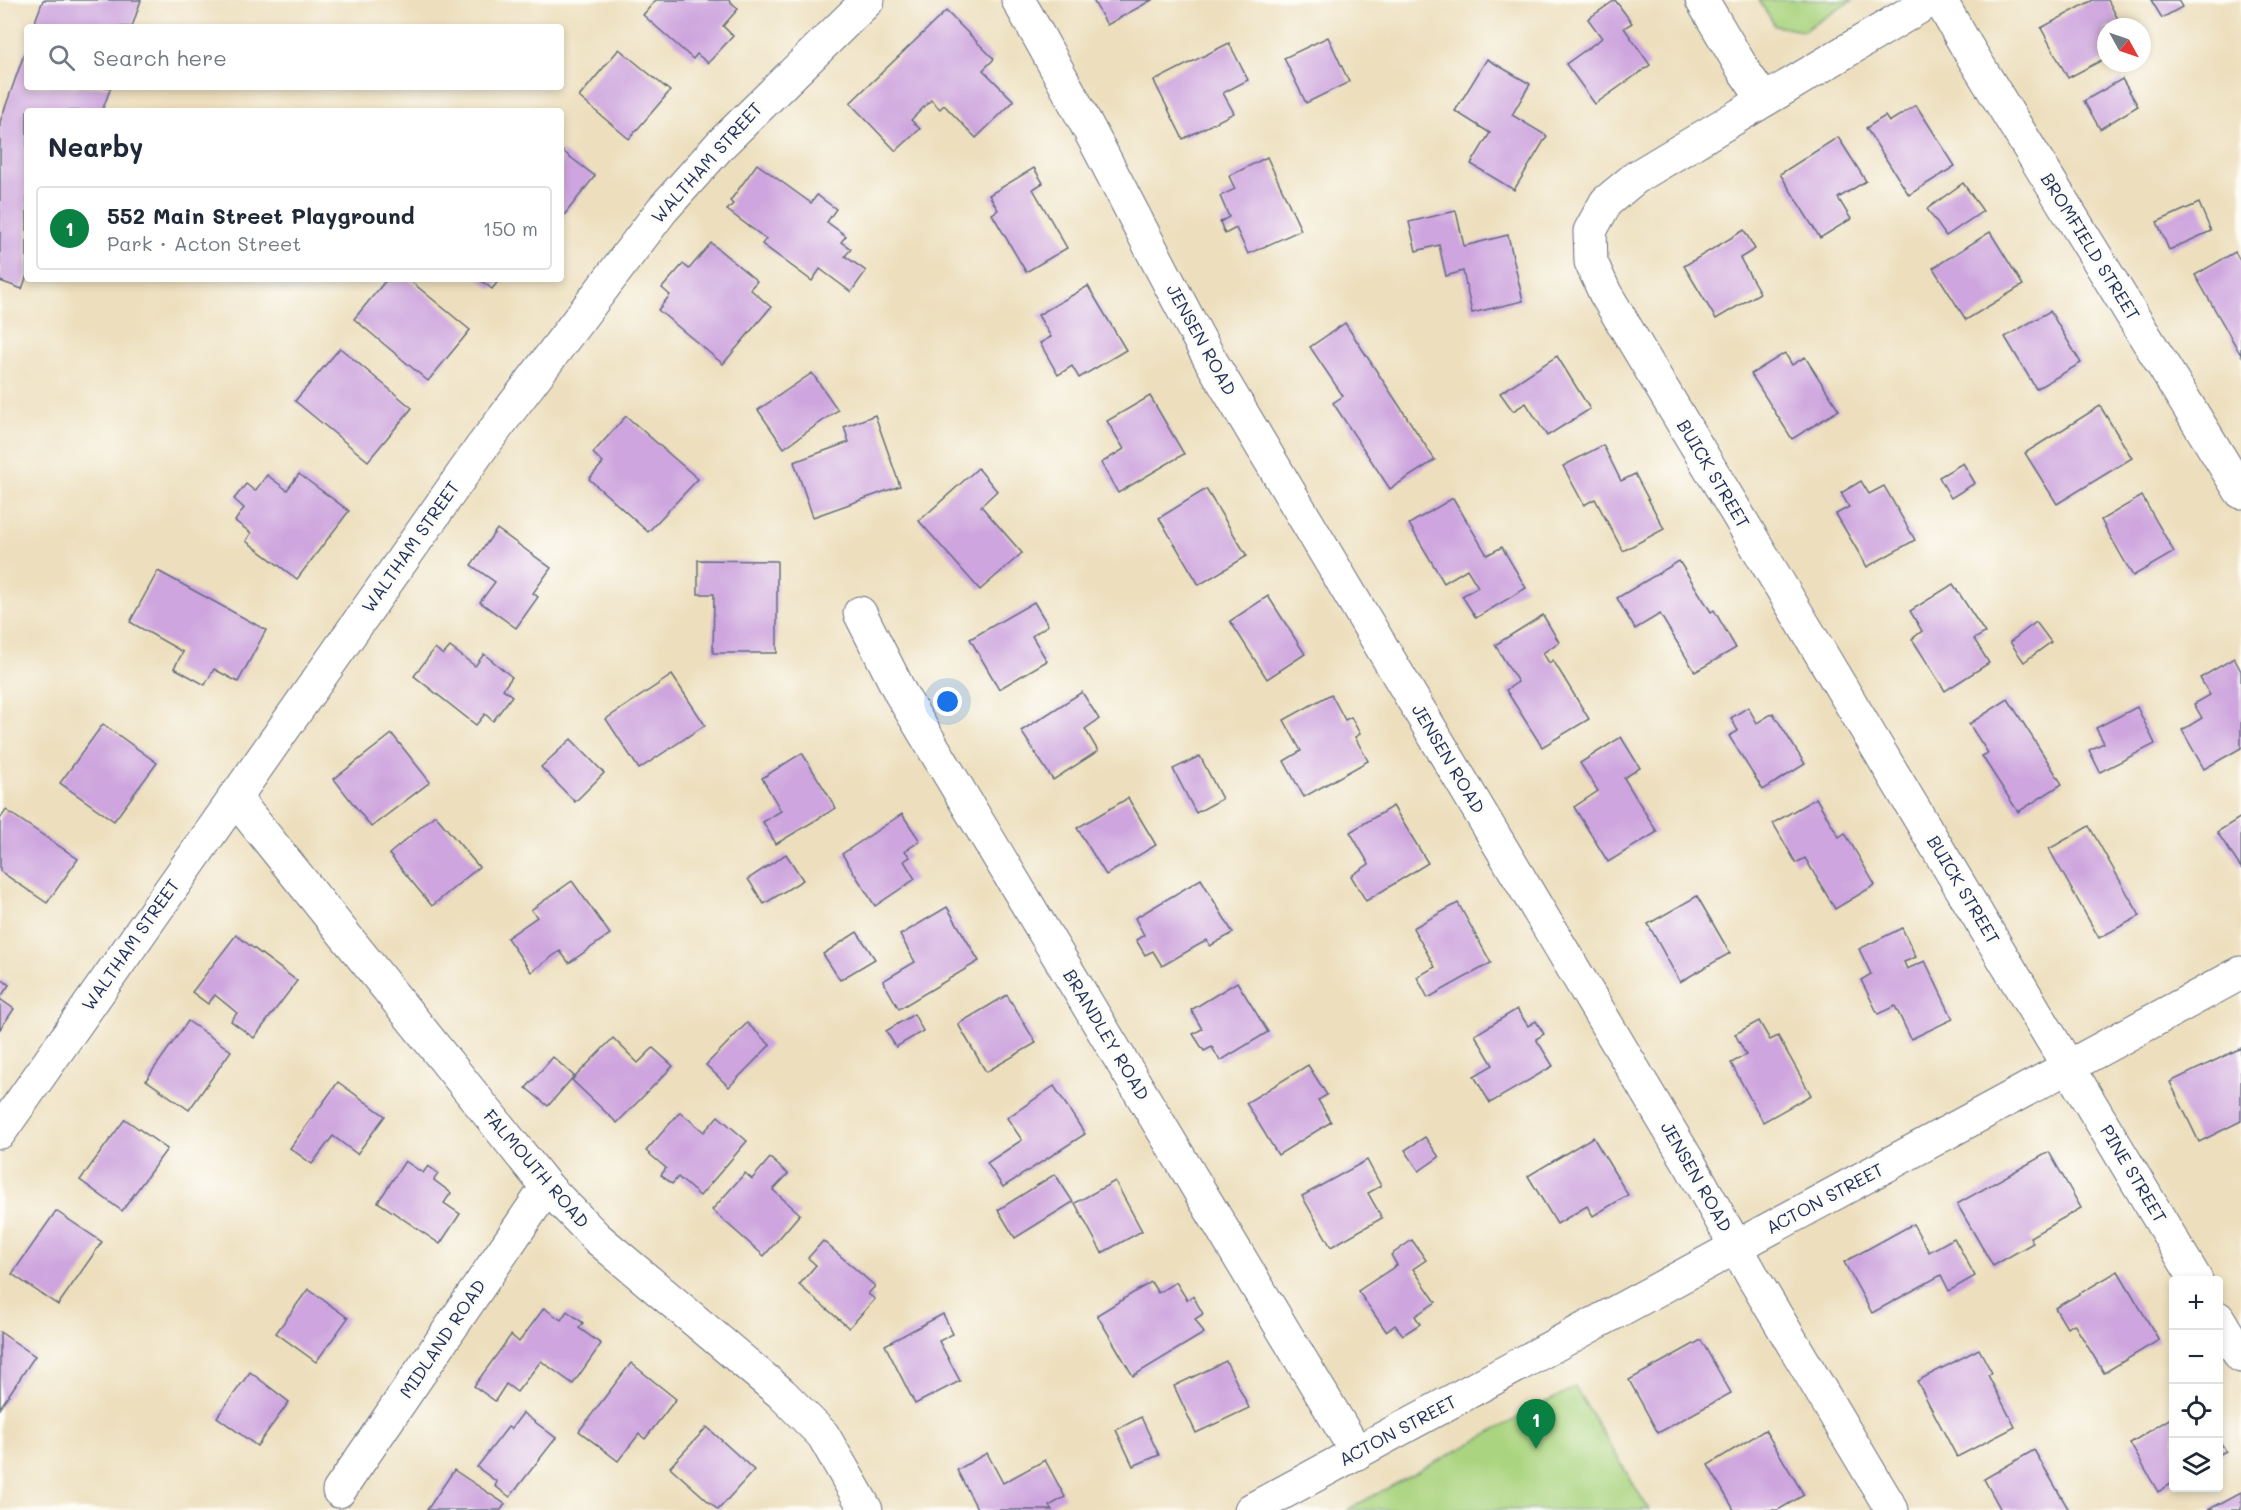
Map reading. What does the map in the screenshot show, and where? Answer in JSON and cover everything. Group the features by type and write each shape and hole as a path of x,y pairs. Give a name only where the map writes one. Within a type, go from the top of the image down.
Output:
{"street":[{"name":"WALTHAM STREET","path":"0,1132 481,448 662,210 721,144 867,0"},
{"name":"JENSEN ROAD","path":"1018,0 1084,117 1177,300 1211,361 1679,1145 1736,1247 1892,1510"},
{"path":"1702,0 1764,100"},
{"name":"BUICK STREET","path":"1931,0 1635,178 1606,202 1590,231 1592,262 1605,293 2069,1067"},
{"name":"BROMFIELD STREET","path":"1940,0 2241,492"},
{"name":"BRANDLEY ROAD","path":"860,613 902,694 1358,1453"},
{"name":"FALMOUTH ROAD","path":"234,797 547,1187 597,1238 781,1393 823,1435 866,1510"},
{"name":"ACTON STREET","path":"1251,1510 2241,973"},
{"name":"PINE STREET","path":"2069,1067 2193,1276"},
{"name":"MIDLAND ROAD","path":"339,1491 547,1187"},
{"path":"2223,1326 2241,1356"}],"green space":[{"path":"1759,0 1853,0 1803,31 1775,26"},
{"path":"1575,1387 1649,1510 1347,1510"}],"building":[{"path":"43,0 141,0 133,24 34,24"},
{"path":"656,0 729,0 738,9 723,26 733,36 708,63 697,54 693,59 643,15"},
{"path":"1093,0 1152,0 1107,25"},
{"path":"1615,0 1632,23 1624,28 1650,65 1595,104 1566,64 1602,38 1588,19"},
{"path":"2093,0 2108,0 2117,18 2097,18 2097,63 2068,78 2041,28"},
{"path":"2151,0 2178,0 2182,7 2162,18"},
{"path":"946,11 994,59 983,70 1014,101 976,138 944,105 940,109 931,100 911,120 920,129 896,151 850,103"},
{"path":"1328,37 1349,82 1306,103 1284,58"},
{"path":"1229,43 1248,80 1223,93 1234,113 1183,139 1154,81"},
{"path":"619,49 670,91 629,139 579,97"},
{"path":"24,54 24,90 110,90 103,108 24,108 24,282 22,289 0,281 0,122"},
{"path":"1487,59 1530,84 1512,115 1547,136 1514,190 1471,164 1490,133 1455,111"},
{"path":"2122,79 2138,106 2100,129 2084,101"},
{"path":"1916,105 1955,166 1909,195 1866,128 1885,116 1889,122"},
{"path":"1838,137 1866,181 1838,198 1851,219 1820,238 1780,174"},
{"path":"564,152 595,176 564,215"},
{"path":"1267,157 1301,230 1248,254 1236,228 1225,234 1220,222 1229,217 1220,196 1235,189 1229,176"},
{"path":"757,164 811,203 817,195 836,209 827,222 846,236 841,242 851,249 845,256 866,271 851,292 820,269 812,281 762,244 766,239 727,210 733,204 730,201"},
{"path":"1034,168 1043,183 1033,189 1067,248 1026,272 992,214 998,210 989,195"},
{"path":"1963,183 1983,211 1946,236 1927,209"},
{"path":"2199,203 2211,231 2169,250 2157,222"},
{"path":"1456,211 1464,246 1508,235 1523,301 1472,313 1463,271 1446,276 1439,245 1416,251 1409,222"},
{"path":"1744,230 1755,249 1740,258 1760,293 1716,319 1684,266"},
{"path":"1990,232 2023,285 1966,320 1933,268"},
{"path":"711,243 757,281 750,289 771,307 723,364 658,310 670,295 662,288 683,264 689,269"},
{"path":"2235,252 2241,262 2241,355 2195,275"},
{"path":"385,282 412,282 470,330 428,381 354,319"},
{"path":"483,282 498,282 492,289"},
{"path":"1088,286 1126,350 1079,378 1072,366 1058,375 1040,343 1051,337 1038,315"},
{"path":"2050,311 2081,363 2036,389 2005,337"},
{"path":"1345,323 1435,460 1390,489 1333,403 1343,396 1310,347"},
{"path":"340,348 412,408 368,461 295,401"},
{"path":"1785,353 1792,365 1805,357 1839,410 1792,439 1751,374"},
{"path":"1557,356 1590,409 1547,436 1526,403 1513,411 1500,393"},
{"path":"812,373 838,410 784,448 758,410"},
{"path":"1150,396 1184,454 1118,493 1101,463 1124,449 1107,421"},
{"path":"2100,406 2132,458 2057,504 2025,453"},
{"path":"875,415 900,486 813,517 794,462 849,442 844,427"},
{"path":"626,416 698,479 648,532 589,479 603,463 593,453"},
{"path":"1603,445 1621,481 1635,474 1664,529 1623,551 1595,499 1584,505 1563,466"},
{"path":"1963,463 1975,483 1951,498 1939,477"},
{"path":"978,468 997,491 981,506 1022,553 980,590 919,521"},
{"path":"299,474 349,511 297,579 246,541 251,533 235,521 244,508 234,499 246,484 255,491 267,475 287,490"},
{"path":"1861,481 1869,494 1884,486 1915,540 1867,567 1836,514 1849,507 1841,493"},
{"path":"1206,489 1247,556 1199,585 1159,518"},
{"path":"2142,496 2174,552 2133,576 2101,520"},
{"path":"1453,498 1487,555 1502,547 1526,588 1476,618 1462,596 1478,587 1467,569 1444,583 1409,524"},
{"path":"497,529 551,568 533,593 538,597 516,628 480,602 495,582 471,565"},
{"path":"698,560 777,561 777,653 713,653 714,594 698,594"},
{"path":"1679,561 1711,612 1714,610 1736,648 1695,672 1660,614 1635,629 1617,598"},
{"path":"158,571 266,630 238,682 214,669 205,685 174,668 183,652 130,622"},
{"path":"1953,584 1985,633 1974,639 1989,663 1945,691 1912,639 1922,631 1910,611"},
{"path":"1268,596 1305,654 1267,679 1230,621"},
{"path":"1034,602 1048,625 1032,636 1047,661 999,689 970,639"},
{"path":"1543,615 1559,642 1543,653 1549,663 1553,660 1589,719 1542,747 1506,690 1518,682 1495,645"},
{"path":"2036,622 2051,642 2024,662 2010,642"},
{"path":"450,647 475,666 484,654 512,677 503,689 512,696 493,721 485,714 476,725 414,676 435,648 443,655"},
{"path":"2234,658 2241,671 2241,748 2204,769 2182,730 2202,718 2194,704 2210,695 2200,678"},
{"path":"672,675 705,725 639,769 606,719"},
{"path":"1082,692 1099,719 1085,729 1098,751 1053,780 1021,731"},
{"path":"1331,694 1345,720 1351,717 1360,734 1355,737 1368,761 1304,797 1284,761 1301,751 1284,720"},
{"path":"2008,699 2062,784 2018,812 1982,756 1988,753 1969,724"},
{"path":"1748,707 1757,723 1773,713 1805,764 1763,790 1729,736 1738,731 1731,718"},
{"path":"2137,707 2155,744 2100,772 2089,750 2104,743 2096,728"},
{"path":"103,724 157,763 114,821 60,783"},
{"path":"392,734 430,782 371,827 334,779"},
{"path":"1621,737 1640,768 1624,778 1657,832 1608,862 1574,807 1598,791 1580,763"},
{"path":"571,739 604,773 575,802 541,767"},
{"path":"802,753 836,808 776,844 763,822 781,811 762,778"},
{"path":"1200,756 1222,799 1196,813 1173,769"},
{"path":"1128,798 1156,845 1106,875 1077,828"},
{"path":"1816,798 1839,837 1845,833 1875,885 1835,909 1805,858 1796,863 1773,823"},
{"path":"1393,806 1428,863 1366,901 1351,876 1369,864 1350,832"},
{"path":"6,810 78,859 47,903 0,871 0,819"},
{"path":"902,814 920,841 905,851 910,857 904,861 915,879 875,906 842,854"},
{"path":"435,815 479,867 432,906 389,854"},
{"path":"2241,817 2241,868 2217,832"},
{"path":"2089,826 2140,916 2099,938 2049,849"},
{"path":"786,854 803,880 764,904 748,879"},
{"path":"1201,879 1233,933 1210,946 1207,940 1162,966 1153,951 1145,955 1136,940 1144,935 1135,918"},
{"path":"572,881 610,934 569,963 560,951 531,972 507,938 537,917 531,910"},
{"path":"1697,896 1730,953 1680,982 1648,924"},
{"path":"1458,903 1491,963 1428,998 1417,977 1435,967 1413,928"},
{"path":"947,907 979,961 899,1009 883,981 915,962 900,935"},
{"path":"1902,928 1916,957 1904,962 1907,969 1925,961 1953,1019 1911,1039 1895,1006 1878,1014 1861,980 1871,974 1859,949"},
{"path":"857,932 875,959 840,980 823,954"},
{"path":"236,935 297,981 254,1038 231,1021 237,1013 215,995 208,1004 192,992"},
{"path":"0,978 9,985 0,998"},
{"path":"1237,982 1268,1032 1220,1061 1212,1047 1204,1051 1193,1034 1202,1029 1191,1010"},
{"path":"1007,995 1036,1043 986,1072 958,1024"},
{"path":"0,999 14,1009 0,1029"},
{"path":"1517,1009 1528,1026 1536,1021 1544,1034 1536,1039 1553,1066 1490,1103 1474,1076 1493,1065 1475,1035"},
{"path":"914,1014 923,1031 896,1047 886,1031"},
{"path":"188,1021 231,1051 189,1110 146,1080"},
{"path":"1759,1021 1770,1040 1778,1036 1811,1095 1763,1122 1731,1063 1746,1055 1735,1034"},
{"path":"747,1023 770,1045 729,1087 706,1065"},
{"path":"613,1038 638,1063 653,1048 673,1066 617,1123 572,1080"},
{"path":"2241,1048 2241,1121 2199,1142 2170,1082"},
{"path":"553,1057 574,1076 548,1106 526,1088"},
{"path":"1308,1065 1327,1095 1318,1100 1331,1122 1278,1155 1246,1103"},
{"path":"338,1082 385,1116 357,1154 333,1136 312,1164 290,1148"},
{"path":"1054,1086 1085,1134 1003,1187 987,1163 1022,1140 1007,1118"},
{"path":"680,1112 704,1132 718,1116 747,1141 700,1196 678,1177 672,1184 661,1175 666,1168 646,1151"},
{"path":"125,1119 167,1149 122,1211 80,1180"},
{"path":"1425,1137 1439,1157 1419,1171 1405,1150"},
{"path":"1593,1137 1628,1195 1593,1216 1587,1206 1557,1224 1528,1176"},
{"path":"2049,1152 2081,1208 2030,1237 2033,1243 1993,1266 1957,1204"},
{"path":"770,1158 788,1174 773,1190 800,1214 764,1256 712,1210 745,1173 752,1179"},
{"path":"1367,1160 1381,1186 1368,1193 1382,1218 1331,1247 1302,1196"},
{"path":"405,1161 423,1173 428,1166 438,1173 434,1180 451,1193 444,1203 460,1214 440,1244 378,1202"},
{"path":"1055,1174 1073,1202 1015,1238 998,1210"},
{"path":"1115,1181 1142,1231 1102,1253 1075,1203"},
{"path":"56,1211 102,1242 58,1305 12,1274"},
{"path":"1913,1224 1929,1252 1954,1238 1975,1276 1949,1291 1941,1275 1872,1313 1844,1262"},
{"path":"1412,1240 1426,1260 1413,1269 1436,1302 1415,1316 1420,1324 1403,1335 1395,1325 1386,1331 1358,1291 1397,1265 1391,1255"},
{"path":"823,1241 875,1286 868,1294 875,1299 849,1328 799,1285 816,1265 808,1258"},
{"path":"2118,1271 2159,1340 2104,1373 2074,1324 2067,1328 2055,1308"},
{"path":"1151,1282 1158,1293 1176,1282 1187,1300 1193,1296 1203,1314 1195,1319 1204,1333 1133,1376 1097,1315"},
{"path":"308,1289 348,1318 316,1362 276,1333"},
{"path":"544,1308 561,1320 567,1311 583,1323 579,1328 601,1344 573,1384 541,1361 517,1392 506,1384 495,1401 474,1386 511,1335 519,1342"},
{"path":"943,1314 953,1334 939,1341 960,1381 915,1404 885,1345"},
{"path":"0,1332 35,1356 0,1408"},
{"path":"1701,1340 1731,1393 1658,1433 1629,1380"},
{"path":"1979,1349 1992,1373 1988,1375 2015,1427 1957,1457 1917,1381"},
{"path":"1226,1361 1249,1408 1196,1433 1174,1386"},
{"path":"631,1363 676,1399 645,1439 639,1434 618,1461 579,1431"},
{"path":"250,1372 289,1402 257,1446 217,1417"},
{"path":"523,1413 556,1438 510,1497 495,1486 497,1482 477,1467 508,1427 511,1429"},
{"path":"1141,1417 1159,1455 1133,1466 1116,1430"},
{"path":"2169,1419 2169,1485 2158,1492 2130,1443"},
{"path":"707,1427 754,1470 718,1510 670,1467"},
{"path":"1765,1430 1804,1495 1778,1510 1734,1510 1708,1465"},
{"path":"2034,1450 2069,1510 2001,1510 1984,1479"},
{"path":"987,1453 1003,1483 1045,1460 1065,1497 1049,1506 1052,1510 978,1510 957,1470"},
{"path":"454,1470 505,1504 501,1510 427,1510"},
{"path":"2241,1492 2241,1510 2208,1510"}],"place":[{"name":"552 Main Street Playground","path":"1536,1449"}]}
